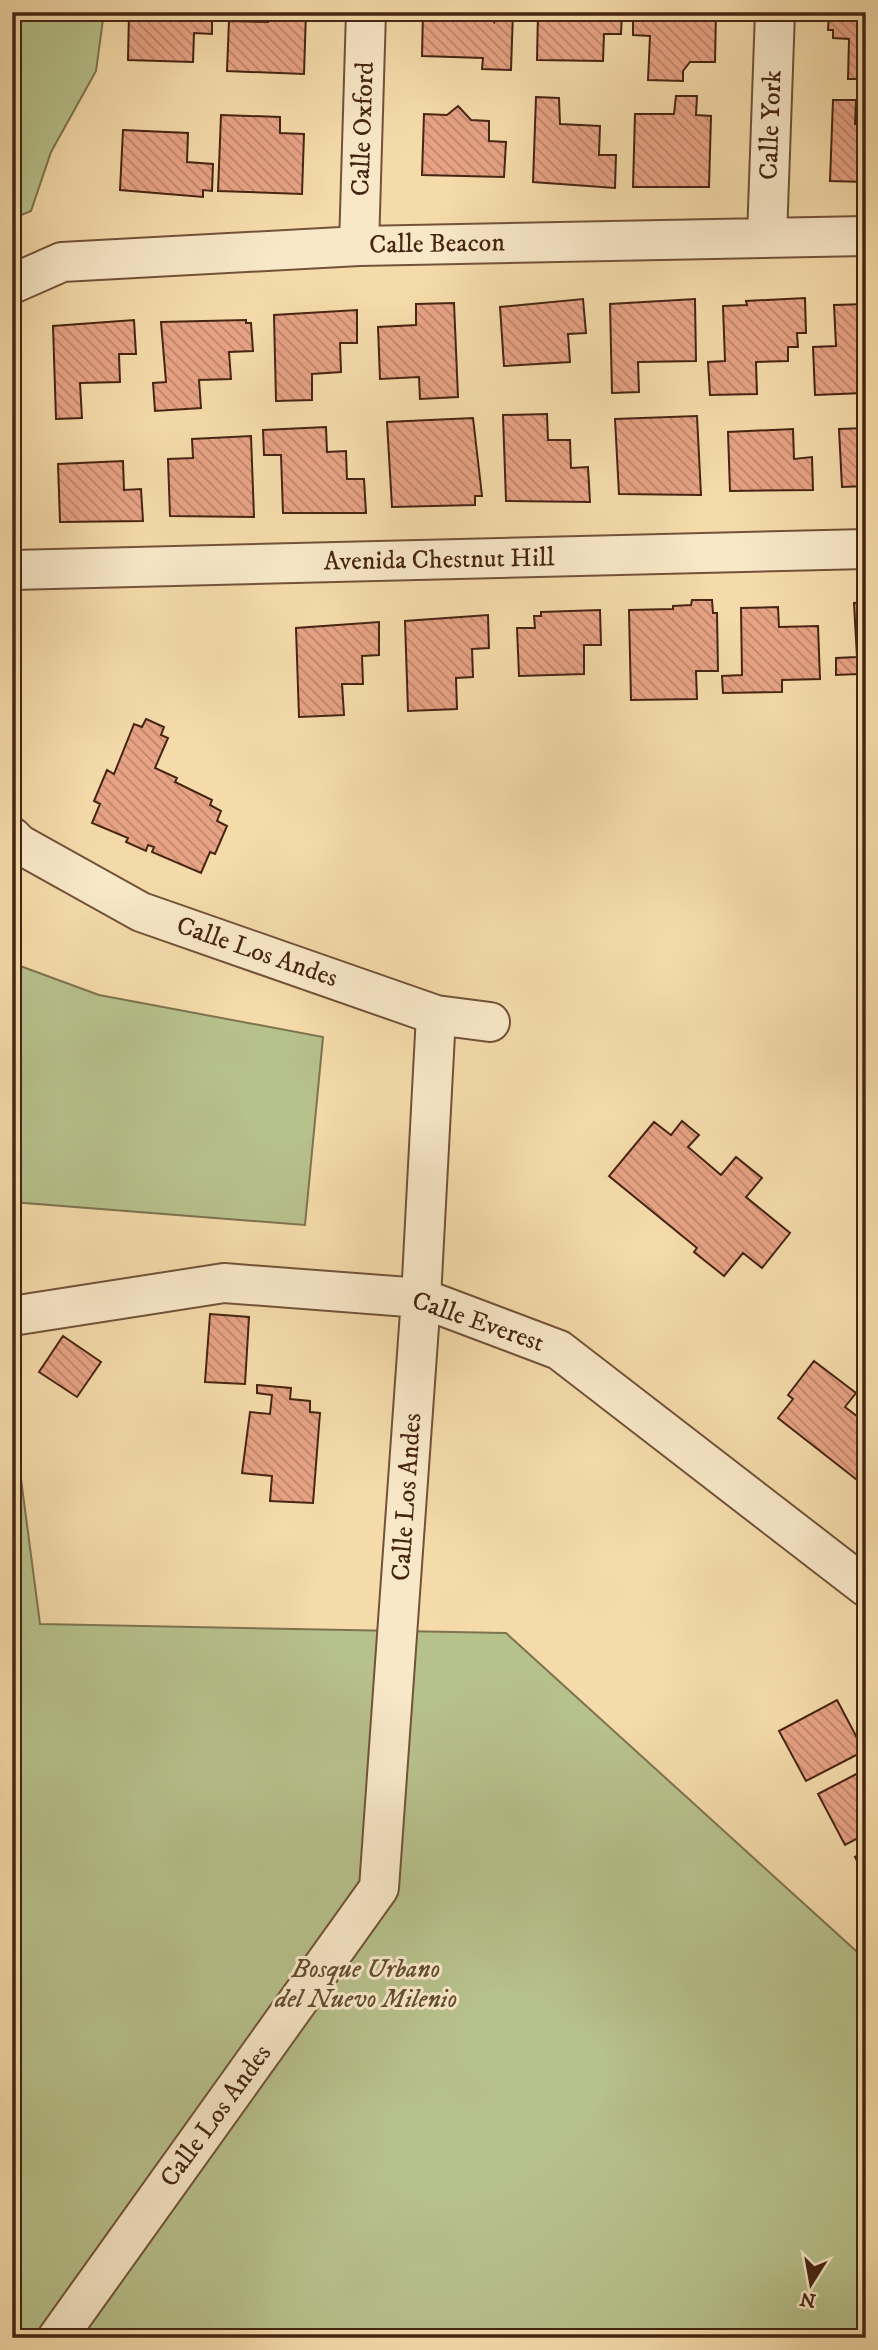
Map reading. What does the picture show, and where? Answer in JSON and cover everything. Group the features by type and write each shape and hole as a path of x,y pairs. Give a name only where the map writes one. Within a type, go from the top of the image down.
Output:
{"street":[{"name":"Calle Oxford","path":"359,246 366,12"},
{"name":"Calle York","path":"767,237 775,12"},
{"name":"Calle Beacon","path":"12,284 62,262 359,246 866,236"},
{"name":"Avenida Chestnut Hill","path":"12,570 866,549"},
{"name":"Calle Los Andes","path":"12,837 19,844 141,912 436,1015 421,1298 379,1888 57,2338"},
{"path":"436,1015 490,1022"},
{"name":"Calle Everest","path":"12,1316 224,1283 421,1298 559,1350 866,1587"}],"green space":[{"path":"12,12 104,12 96,71 51,152 31,211 12,219"},
{"path":"12,963 99,995 323,1037 305,1225 12,1202"},
{"name":"Bosque Urbano del Nuevo Milenio","path":"12,1410 40,1624 506,1633 866,1960 866,2338 12,2338"}],"building":[{"path":"129,12 212,12 212,34 194,33 193,62 128,60"},
{"path":"268,12 306,12 304,74 227,71 229,21 268,22"},
{"path":"423,12 483,12 494,22 494,12 513,12 511,70 482,69 483,58 422,56"},
{"path":"622,12 621,34 604,34 603,61 537,60 538,13"},
{"path":"633,12 716,12 715,62 690,62 683,71 683,81 648,80 650,36 633,35"},
{"path":"829,12 866,12 866,79 848,79 849,39 833,38 833,30 828,30"},
{"path":"676,96 697,96 696,115 711,116 709,187 633,187 635,114 674,114"},
{"path":"536,97 559,98 560,124 600,126 599,155 616,155 615,188 533,182"},
{"path":"833,100 856,100 855,124 866,125 866,182 830,181"},
{"path":"458,106 471,120 489,121 489,141 506,142 504,177 422,175 424,114 447,115"},
{"path":"221,115 280,117 280,133 304,134 302,194 218,191"},
{"path":"123,130 188,133 187,162 213,164 212,191 203,190 203,197 120,190"},
{"path":"805,298 806,333 797,333 798,347 788,347 788,361 756,362 757,394 710,395 708,362 725,361 723,306 747,305 746,301"},
{"path":"583,299 586,333 568,334 570,362 504,366 500,307"},
{"path":"695,299 696,361 638,362 639,392 612,393 610,304"},
{"path":"454,303 458,397 420,399 419,377 380,379 378,327 416,325 416,304"},
{"path":"866,304 863,393 815,395 813,347 836,346 834,305"},
{"path":"357,310 357,343 340,343 341,372 312,374 312,400 276,401 274,315"},
{"path":"134,320 136,354 119,354 120,382 80,383 82,418 56,419 53,326"},
{"path":"246,320 246,323 251,323 253,351 229,352 231,379 199,380 201,408 155,411 153,383 166,382 161,322"},
{"path":"547,414 548,440 570,440 571,468 588,467 590,502 506,501 503,415"},
{"path":"697,416 701,495 619,494 615,419"},
{"path":"473,418 482,496 475,496 475,505 392,507 387,422"},
{"path":"326,427 327,452 346,451 347,479 364,479 366,513 283,513 281,455 264,455 263,430"},
{"path":"866,428 866,486 842,487 839,429"},
{"path":"793,429 794,459 812,457 813,490 730,491 728,432"},
{"path":"251,436 254,517 170,516 168,459 193,458 192,439"},
{"path":"123,461 124,490 141,489 143,521 60,522 58,464"},
{"path":"692,600 712,600 713,613 717,613 718,671 696,671 697,699 631,700 629,610 673,609 673,606 691,605"},
{"path":"866,602 866,678 858,678 858,674 836,675 836,658 857,657 854,603"},
{"path":"778,607 779,627 818,626 820,679 782,680 782,692 723,693 722,676 742,675 741,608"},
{"path":"600,610 601,645 584,645 584,674 519,676 517,628 535,628 534,616 541,616 541,612"},
{"path":"488,615 489,648 472,649 473,677 456,678 457,709 408,711 405,621"},
{"path":"379,622 379,655 362,656 363,684 342,684 344,715 299,717 296,628"},
{"path":"146,719 164,727 161,735 168,738 155,768 177,778 175,782 212,800 210,805 221,811 217,821 227,826 215,854 210,852 201,873 152,852 154,847 148,845 146,851 126,842 128,838 92,823 100,804 94,801 107,770 114,774 134,724 142,727"},
{"path":"682,1121 699,1135 688,1147 721,1175 736,1157 762,1178 746,1197 790,1233 762,1268 743,1253 724,1276 694,1252 697,1248 609,1176 654,1122 671,1135"},
{"path":"210,1314 249,1317 245,1384 205,1382"},
{"path":"63,1336 101,1362 77,1397 39,1372"},
{"path":"814,1361 856,1393 845,1407 866,1423 866,1487 778,1418 793,1399 788,1395"},
{"path":"257,1385 291,1388 290,1399 310,1401 310,1412 320,1413 313,1503 270,1501 272,1476 242,1473 250,1412 270,1414 272,1395 257,1393"},
{"path":"837,1700 864,1751 806,1781 779,1731"},
{"path":"866,1769 866,1834 845,1845 818,1794"},
{"path":"866,1851 866,1878 855,1857"}]}
